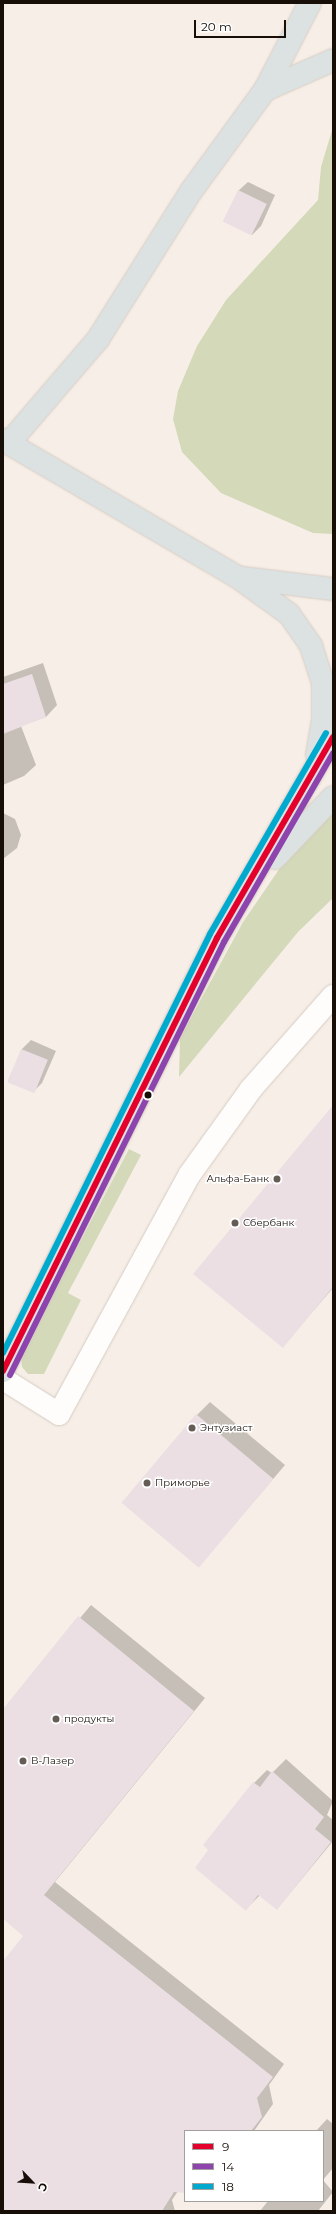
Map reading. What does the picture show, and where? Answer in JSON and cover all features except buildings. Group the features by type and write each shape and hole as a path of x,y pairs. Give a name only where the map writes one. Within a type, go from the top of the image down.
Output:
{"main road":[{"path":"310,3 265,90 192,190 98,340 6,441 239,578 289,614 311,646 323,682 323,721 313,771"},
{"path":"265,90 333,60"},
{"path":"239,578 333,590"},
{"path":"3,1371 217,938 333,737"},
{"path":"217,938 280,850 333,797"}],"street":[{"path":"3,1379 59,1414 190,1174 251,1089 333,996"}],"green space":[{"path":"333,127 333,534 313,533 221,493 182,452 173,419 178,391 197,346 226,300 318,200 321,167"},
{"path":"333,811 333,898 298,932 179,1077 180,1038 243,922 293,849"},
{"path":"129,1149 141,1155 68,1293 81,1300 44,1374 28,1374 22,1367 21,1354"}],"transit line":[{"name":"18","path":"3,1353 210,934 326,733"},
{"name":"9","path":"3,1371 217,938 333,737"},
{"name":"14","path":"10,1375 224,942 333,753"}],"place":[{"name":"Альфа-Банк","path":"277,1179"},
{"name":"Сбербанк","path":"235,1223"},
{"name":"Энтузиаст","path":"192,1428"},
{"name":"Приморье","path":"147,1483"},
{"name":"продукты","path":"56,1719"},
{"name":"В-Лазер","path":"23,1761"}]}
